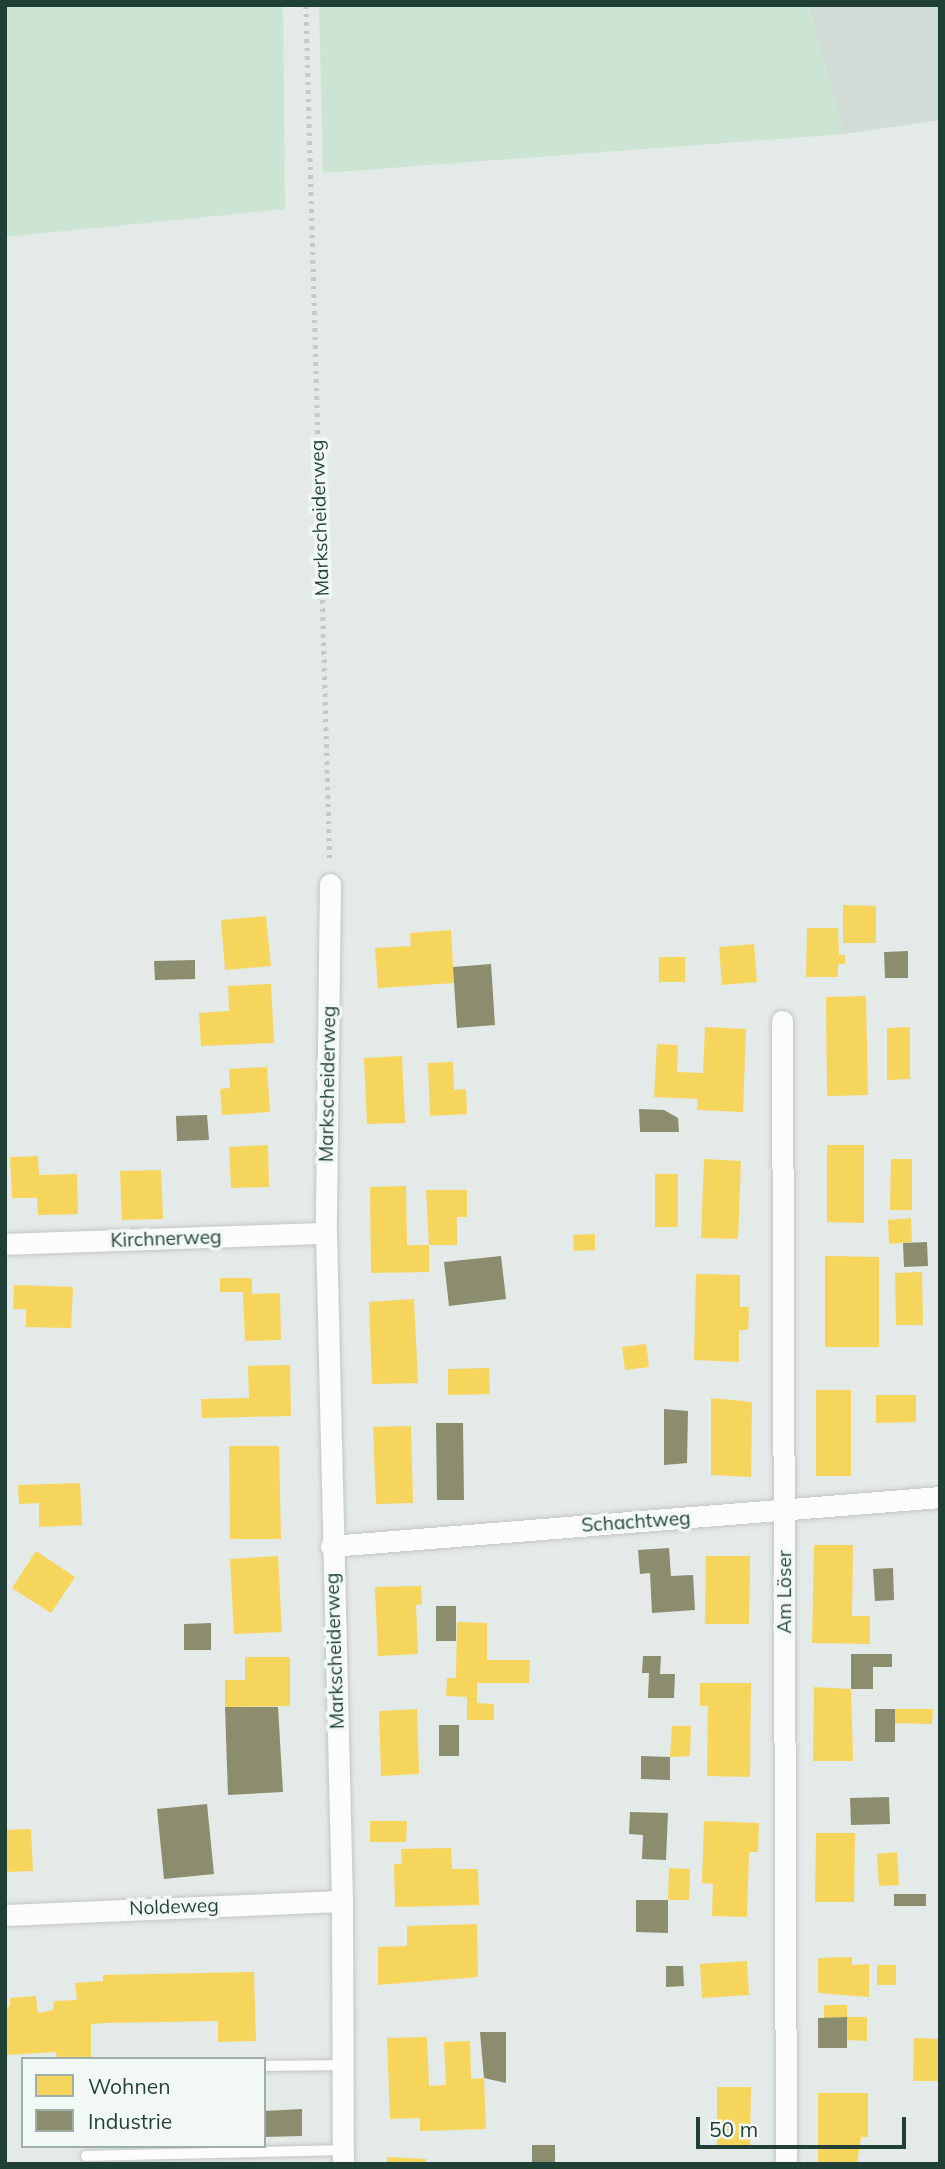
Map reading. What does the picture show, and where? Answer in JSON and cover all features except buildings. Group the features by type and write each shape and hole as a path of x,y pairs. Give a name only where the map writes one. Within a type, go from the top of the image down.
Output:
{"street":[{"name":"Markscheiderweg","path":"330,884 326,1233 331,1546 342,1900 343,2157"},
{"name":"Am Löser","path":"782,1020 786,2164"},
{"name":"Kirchnerweg","path":"5,1244 326,1233"},
{"name":"Schachtweg","path":"331,1546 785,1511 940,1496"},
{"name":"Noldeweg","path":"5,1915 342,1900"}],"lane":[{"path":"266,2066 343,2065"},
{"path":"86,2156 343,2157"}],"path":[{"name":"Markscheiderweg","path":"306,5 330,884"}],"shaded area":[{"path":"808,5 940,5 940,120 844,134"}],"green space":[{"path":"5,5 283,5 285,209 5,237"},
{"path":"319,5 808,5 844,134 323,173"}]}
